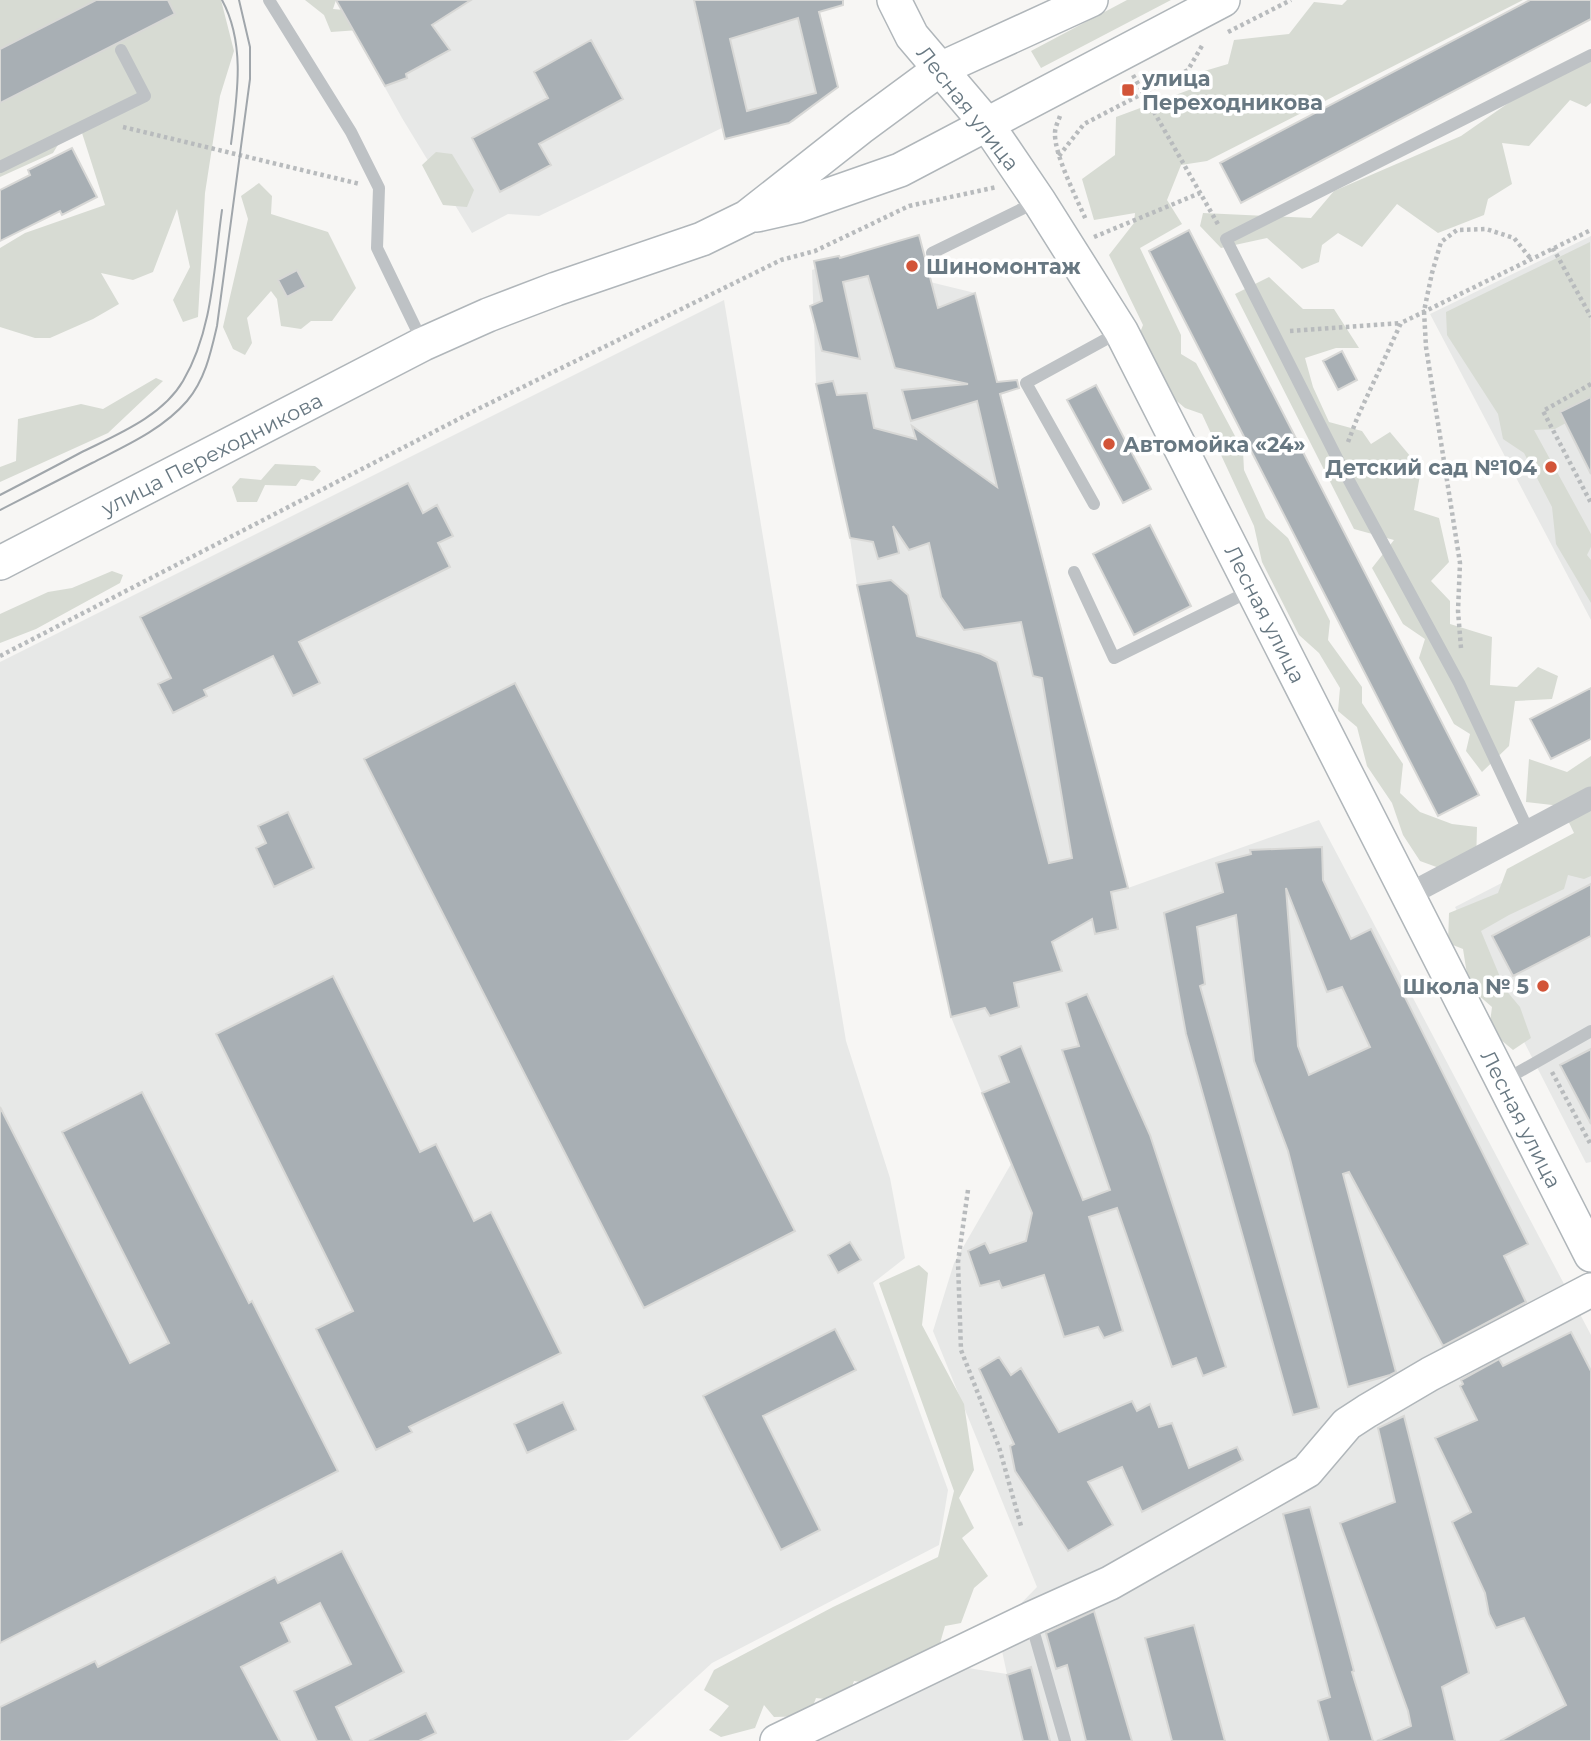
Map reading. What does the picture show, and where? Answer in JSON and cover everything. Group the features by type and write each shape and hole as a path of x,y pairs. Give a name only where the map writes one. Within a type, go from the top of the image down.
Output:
{"main road":[{"name":"Лесная улица","path":"894,0 912,36 986,123 1121,331 1591,1255"},
{"path":"747,217 940,69 1091,0"},
{"path":"747,217 797,206 900,170 1223,0"},
{"name":"улица Переходникова","path":"0,564 423,344 499,310 702,239 747,217"},
{"path":"777,1741 1110,1583 1307,1471 1347,1424 1367,1410 1591,1290"}],"street":[{"path":"1408,895 1591,798"}],"lane":[{"path":"269,0 351,132 379,188 376,248 423,344"},
{"path":"0,167 145,96 121,50"},
{"path":"1528,830 1459,682 1340,464 1226,239 1591,55"},
{"path":"932,253 1039,201"},
{"path":"1094,504 1026,383 1121,331"},
{"path":"1074,572 1114,658 1253,590"},
{"path":"1502,1082 1591,1031"},
{"path":"1030,1619 1065,1741"}],"path":[{"path":"1222,34 1291,0"},
{"path":"1190,45 1203,44 1212,39"},
{"path":"1059,157 1084,124 1188,70 1203,44"},
{"path":"1131,72 1226,239"},
{"path":"1062,113 1055,130 1055,143 1097,246"},
{"path":"95,120 379,188"},
{"path":"0,656 478,409 781,260 815,251 909,206 1008,185"},
{"path":"1093,237 1200,192"},
{"path":"1459,682 1460,563 1426,347 1424,311 1441,242 1457,230 1486,229 1514,237 1531,259"},
{"path":"1272,328 1295,332 1401,323 1591,230"},
{"path":"1553,248 1591,317"},
{"path":"1340,464 1358,415 1401,323"},
{"path":"1591,384 1543,411 1591,503"},
{"path":"1544,1058 1591,1145"},
{"path":"968,1190 958,1262 961,1350 999,1447 1021,1526"}],"shaded area":[{"path":"0,0 221,0 234,51 220,96 205,193 198,317 183,322 173,300 190,267 177,209 153,272 133,280 101,273 119,304 50,338 35,338 0,327 0,248 25,233 105,205 82,133 67,130 53,153 0,177"},
{"path":"305,0 336,0 333,9 355,11 359,30 331,32 324,15"},
{"path":"336,0 817,0 838,87 793,122 725,139 722,128 539,216 508,214 472,233 402,118"},
{"path":"1127,0 1171,0 1041,68 1031,51"},
{"path":"1347,0 1523,0 1207,161 1181,165 1167,200 1182,224 1140,248 1181,335 1181,354 1196,363 1243,451 1244,470 1266,518 1288,538 1330,621 1328,640 1362,687 1362,703 1403,764 1400,793 1420,812 1452,824 1477,827 1476,864 1442,869 1420,861 1403,835 1392,803 1367,766 1357,727 1338,711 1340,688 1319,653 1299,635 1262,562 1254,526 1202,414 1185,408 1147,376 1135,346 1143,325 1109,255 1134,223 1135,213 1094,220 1082,179 1115,155 1116,117 1197,87 1201,72 1228,64 1234,40 1289,34 1314,2 1342,5"},
{"path":"1591,60 1591,103 1586,107 1570,100 1529,146 1502,143 1512,184 1488,199 1484,215 1438,233 1397,204 1362,247 1338,233 1322,245 1319,262 1302,269 1267,238 1221,248 1200,226 1203,213 1311,218 1334,191 1461,136 1517,97"},
{"path":"436,152 452,154 474,190 467,207 443,205 422,165"},
{"path":"259,183 272,196 271,214 328,232 356,288 332,321 311,321 301,329 281,326 277,299 271,291 247,318 252,343 245,355 233,349 223,327 248,219 241,196"},
{"name":"Детский сад №104","path":"1591,236 1591,620 1430,314"},
{"name":"Детский сад №104","path":"1590,242 1591,409 1555,429 1534,430 1591,534 1591,547 1587,555 1591,560 1591,603 1556,544 1552,507 1524,453 1503,439 1498,414 1447,335 1446,312"},
{"path":"864,251 930,282 975,293 1128,888 1319,820 1591,1335 1591,1741 817,1741 961,1667 1007,1674 997,1628 1037,1587 933,1331 954,1263 1011,1164 951,1017 816,384 812,270"},
{"path":"1269,277 1303,309 1334,309 1359,348 1336,348 1305,358 1313,387 1329,422 1362,431 1371,444 1390,432 1421,469 1414,510 1439,518 1449,562 1431,581 1450,601 1450,624 1492,637 1490,685 1517,687 1538,667 1558,676 1552,699 1515,701 1509,746 1482,772 1466,751 1470,734 1454,724 1419,658 1425,639 1403,624 1372,568 1394,540 1354,529 1235,294"},
{"path":"724,300 846,1041 890,1178 905,1258 873,1283 948,1490 939,1545 712,1663 628,1740 0,1741 0,662"},
{"path":"156,378 163,381 108,433 0,482 0,467 16,461 18,419 81,404 103,409"},
{"path":"275,464 315,466 321,471 313,481 301,479 296,486 265,485 257,502 237,502 232,487 240,478 261,480"},
{"path":"112,571 123,575 120,583 36,629 0,643 0,614 48,592 72,588"},
{"path":"1591,756 1591,876 1584,879 1568,875 1564,889 1481,931 1505,989 1520,1007 1531,1038 1513,1050 1489,1030 1492,1007 1469,987 1463,949 1448,943 1449,913 1498,893 1507,869 1574,833 1561,806 1526,802 1529,759 1567,772"},
{"name":"Школа № 5","path":"1591,837 1591,1162 1586,1163 1455,907"},
{"path":"919,1265 928,1273 922,1325 964,1404 974,1470 959,1498 974,1528 962,1538 988,1576 974,1588 961,1623 945,1626 938,1650 866,1683 854,1681 849,1694 833,1700 816,1698 809,1716 774,1717 764,1705 755,1728 721,1737 709,1730 729,1706 704,1690 714,1670 833,1607 938,1557 954,1491 879,1283"}],"building":[{"path":"96,0 168,0 175,14 0,103 0,49"},
{"path":"336,0 471,0 432,25 450,50 406,74 407,78 385,86"},
{"path":"694,0 843,0 843,5 819,12 838,87 789,123 725,139","holes":["798,18 816,93 747,111 730,39"]},
{"path":"1530,0 1591,0 1591,19 1241,203 1220,163"},
{"path":"591,40 623,99 539,144 551,165 500,192 472,138 548,98 534,72"},
{"path":"72,148 97,197 62,215 60,211 0,241 0,190 30,175 28,170"},
{"path":"1189,230 1479,795 1438,816 1149,251"},
{"path":"919,235 938,308 975,293 997,382 1017,380 1019,388 1000,394 1128,888 1111,892 1118,929 1095,934 1092,919 1052,942 1062,971 1014,983 1019,1007 990,1016 985,1008 951,1017 857,585 891,580 908,595 917,636 981,654 997,662 1049,863 1072,858 1042,678 1033,676 1021,622 964,630 941,597 929,543 909,550 893,526 899,553 878,559 873,542 850,538 816,384 833,381 837,395 867,393 874,428 916,439 912,426 997,487 977,401 911,421 902,390 968,384 895,368 868,276 843,282 860,359 822,351 810,306 822,301 814,261 839,256 840,258"},
{"path":"297,270 306,287 287,297 278,280"},
{"path":"1342,351 1357,380 1338,390 1323,361"},
{"name":"Автомойка «24»","path":"1096,385 1151,489 1123,503 1067,400"},
{"path":"1591,397 1591,474 1560,412"},
{"path":"408,483 423,513 437,505 453,536 438,543 450,567 299,642 320,683 293,696 273,656 204,690 207,696 173,713 158,684 171,678 140,617"},
{"path":"1150,525 1191,606 1134,635 1093,554"},
{"path":"515,683 795,1231 644,1308 364,759"},
{"path":"1591,688 1591,739 1551,759 1530,719"},
{"path":"288,812 314,868 274,887 256,848 266,843 258,826"},
{"path":"1322,847 1323,880 1351,939 1371,929 1528,1244 1504,1256 1526,1302 1443,1346 1349,1172 1343,1174 1396,1372 1348,1387 1288,1151 1254,1061 1236,915 1197,927 1205,984 1200,986 1319,1408 1293,1415 1186,1034 1164,913 1223,892 1216,863 1251,854 1250,850","holes":["1286,888 1327,992 1342,987 1370,1047 1309,1075 1298,1046"]},
{"path":"1591,884 1591,936 1513,976 1492,936"},
{"path":"333,976 420,1152 436,1144 474,1221 491,1212 561,1353 409,1427 412,1432 376,1450 316,1329 353,1311 216,1034"},
{"path":"1087,994 1150,1135 1226,1367 1203,1376 1196,1358 1172,1367 1117,1208 1089,1217 1123,1331 1104,1338 1098,1327 1064,1337 1044,1275 1002,1288 999,1281 980,1286 968,1251 985,1243 990,1253 1026,1241 1032,1213 982,1093 1009,1082 999,1056 1021,1046 1083,1200 1110,1190 1062,1050 1079,1046 1066,1003"},
{"path":"1591,1049 1591,1124 1560,1065"},
{"path":"142,1092 338,1471 0,1643 0,1107 130,1363 169,1343 62,1132"},
{"path":"850,1242 861,1260 838,1273 828,1255"},
{"path":"835,1329 856,1370 763,1416 820,1530 781,1550 703,1396"},
{"path":"1571,1332 1591,1371 1591,1741 1500,1741 1566,1705 1524,1618 1496,1628 1489,1614 1485,1593 1452,1522 1471,1512 1435,1438 1477,1420 1460,1386 1463,1384 1461,1380 1499,1359 1503,1366"},
{"path":"999,1357 1011,1375 1021,1368 1059,1432 1132,1401 1137,1411 1150,1404 1159,1427 1172,1423 1189,1468 1237,1447 1243,1460 1142,1512 1122,1467 1088,1482 1113,1525 1068,1551 1015,1471 1010,1446 1014,1444 979,1369"},
{"path":"563,1402 576,1430 527,1453 514,1424"},
{"path":"1404,1416 1469,1673 1442,1687 1455,1741 1377,1741 1411,1726 1408,1711 1340,1523 1395,1502 1378,1428"},
{"path":"1310,1507 1354,1671 1352,1672 1373,1741 1329,1741 1318,1701 1330,1697 1283,1514"},
{"path":"342,1551 404,1672 336,1707 352,1741 317,1741 294,1691 351,1664 320,1603 281,1623 290,1642 241,1667 280,1741 0,1741 0,1707 95,1661 98,1667 275,1577 278,1583"},
{"path":"1094,1611 1132,1741 1086,1741 1067,1665 1056,1669 1046,1633"},
{"path":"1194,1625 1225,1741 1172,1741 1145,1638"},
{"path":"1031,1667 1050,1741 1023,1741 1007,1675"},
{"path":"426,1713 436,1733 419,1741 369,1741"}],"tram line":[{"path":"222,0 230,17 237,53 237,89 231,144"},
{"path":"0,510 155,429 187,401 203,375 217,326 250,79 250,47 239,0"},
{"path":"0,495 137,424 174,394 183,381 201,341 211,297 222,210"}],"place":[{"name":"улица Переходникова","path":"1128,90"},
{"name":"Шиномонтаж","path":"912,266"},
{"name":"Автомойка «24»","path":"1109,444"},
{"name":"Детский сад №104","path":"1551,467"},
{"name":"Школа № 5","path":"1543,986"}]}
